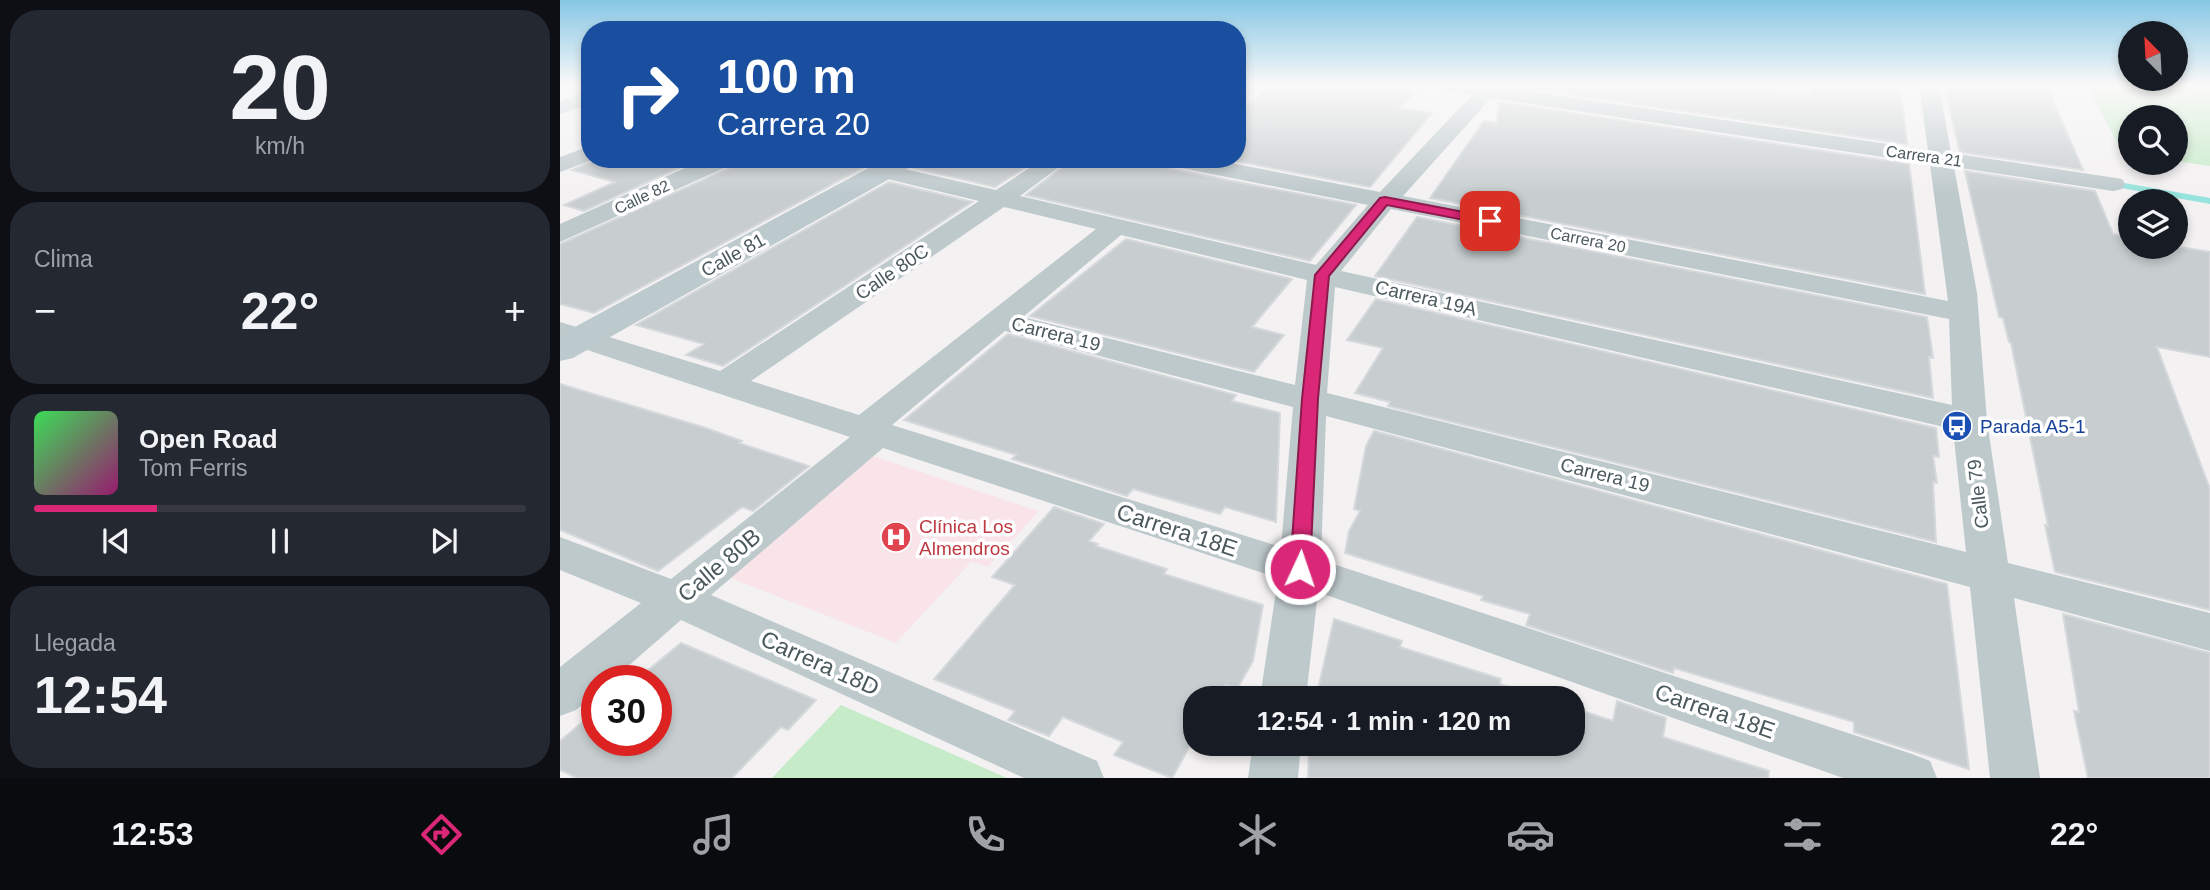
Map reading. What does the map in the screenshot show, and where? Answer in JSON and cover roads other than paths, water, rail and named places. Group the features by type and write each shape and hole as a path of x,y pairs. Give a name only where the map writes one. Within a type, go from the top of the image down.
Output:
{"street":[{"path":"1285,686 1300,569 1310,399 1322,275 1458,121"},
{"name":"Carrera 21","path":"1701,121 2113,184"},
{"name":"Calle 79","path":"1934,121 1963,313 1970,421 2015,778"},
{"path":"560,165 581,157"},
{"name":"Calle 82","path":"560,234 705,168"},
{"name":"Calle 81","path":"567,340 888,168"},
{"name":"Carrera 19A","path":"903,168 1000,200 1970,421"},
{"name":"Calle 80C","path":"724,384 1046,168"},
{"name":"Carrera 20","path":"1218,168 1963,313"},
{"name":"Calle 80B","path":"560,695 677,599 1000,320 1115,227"},
{"name":"Carrera 19","path":"1000,320 2210,632"},
{"name":"Carrera 18E","path":"567,340 724,384 1300,569 1912,778"},
{"name":"Carrera 18D","path":"560,553 677,599 1079,778"},
{"path":"1273,778 1276,756"}],"waterway":[{"path":"2113,184 2210,201"}],"place":[{"name":"Parada A5-1","path":"1957,426"},
{"name":"Clínica Los Almendros","path":"896,537"}]}
